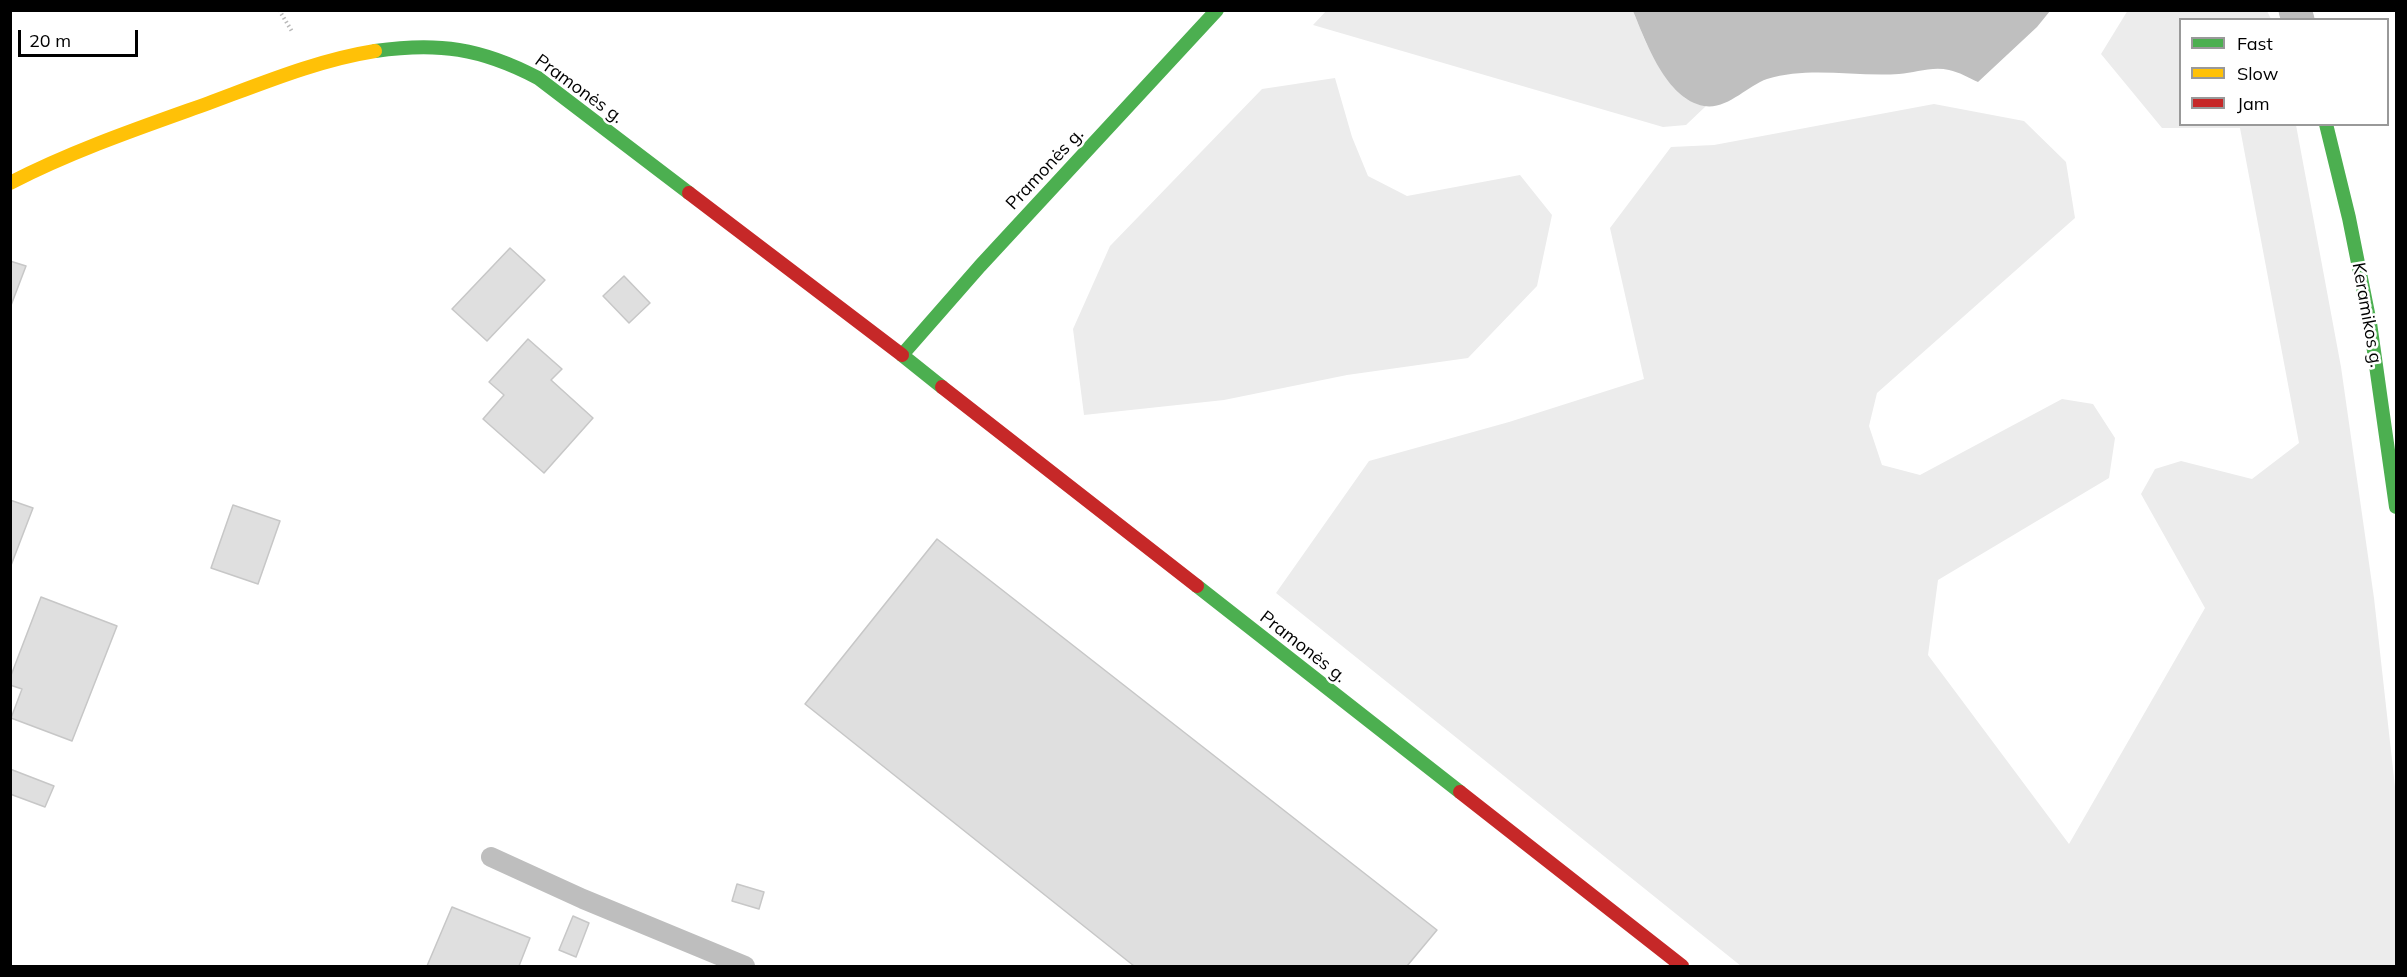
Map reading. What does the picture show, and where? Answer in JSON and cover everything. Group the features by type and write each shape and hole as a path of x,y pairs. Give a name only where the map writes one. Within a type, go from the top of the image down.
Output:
{"street":[{"name":"Pramonės g.","path":"902,355 980,266 1217,10"},
{"name":"Pramonės g.","path":"10,183 38,168 148,124 314,65 382,48 431,46 477,50 509,62 538,78 902,355 1682,966"},
{"name":"Keramikos g.","path":"2326,126 2349,218 2370,323 2397,507"}],"lane":[{"path":"491,857 583,899 745,966"}],"shaded area":[{"path":"1327,10 1633,11 1646,43 1685,98 1706,106 1686,125 1663,127 1313,25"},
{"path":"2128,10 2267,11 2270,18 2179,18 2179,126 2296,126 2341,367 2374,598 2396,796 2396,966 1741,966 1276,593 1369,461 1509,422 1644,379 1610,228 1671,147 1714,145 1934,104 2024,121 2066,162 2075,218 1877,393 1869,426 1882,465 1920,475 2062,399 2093,404 2115,438 2109,478 1938,580 1928,655 2069,844 2205,608 2141,494 2155,469 2181,461 2252,479 2299,443 2240,128 2162,128 2101,54"},
{"path":"1633,11 2050,11 2037,27 1978,82 1943,69 1882,75 1799,73 1767,79 1729,101 1704,106 1679,93 1668,81 1651,53"},
{"path":"1335,78 1352,137 1368,176 1407,196 1520,175 1552,215 1537,286 1468,358 1347,375 1224,400 1084,415 1073,329 1110,246 1262,89"}],"building":[{"path":"510,248 545,280 487,341 452,309"},
{"path":"10,261 26,266 10,308"},
{"path":"624,276 650,303 629,323 603,296"},
{"path":"528,339 562,369 551,380 593,418 544,473 483,419 504,395 489,382"},
{"path":"10,500 33,508 10,568"},
{"path":"233,505 280,521 258,584 211,568"},
{"path":"937,539 1437,930 1407,966 1134,966 805,704"},
{"path":"41,597 117,626 72,741 11,718 22,689 10,685 10,678"},
{"path":"10,769 54,786 45,807 10,794"},
{"path":"737,884 764,892 759,909 732,901"},
{"path":"452,907 530,938 519,966 427,966"},
{"path":"573,916 589,923 576,957 559,950"}],"traffic: fast":[{"path":"942,387 902,355 980,266 1217,10"},
{"path":"375,51 419,47 459,50 478,54 517,68 538,78 689,193"},
{"path":"2326,126 2349,218 2370,323 2396,507"},
{"path":"1197,586 1460,792"}],"traffic: slow":[{"path":"10,183 108,140 270,80 333,60 375,51"}],"traffic: jam":[{"path":"689,193 902,355"},
{"path":"942,387 1197,586"},
{"path":"1460,792 1682,966"}]}
